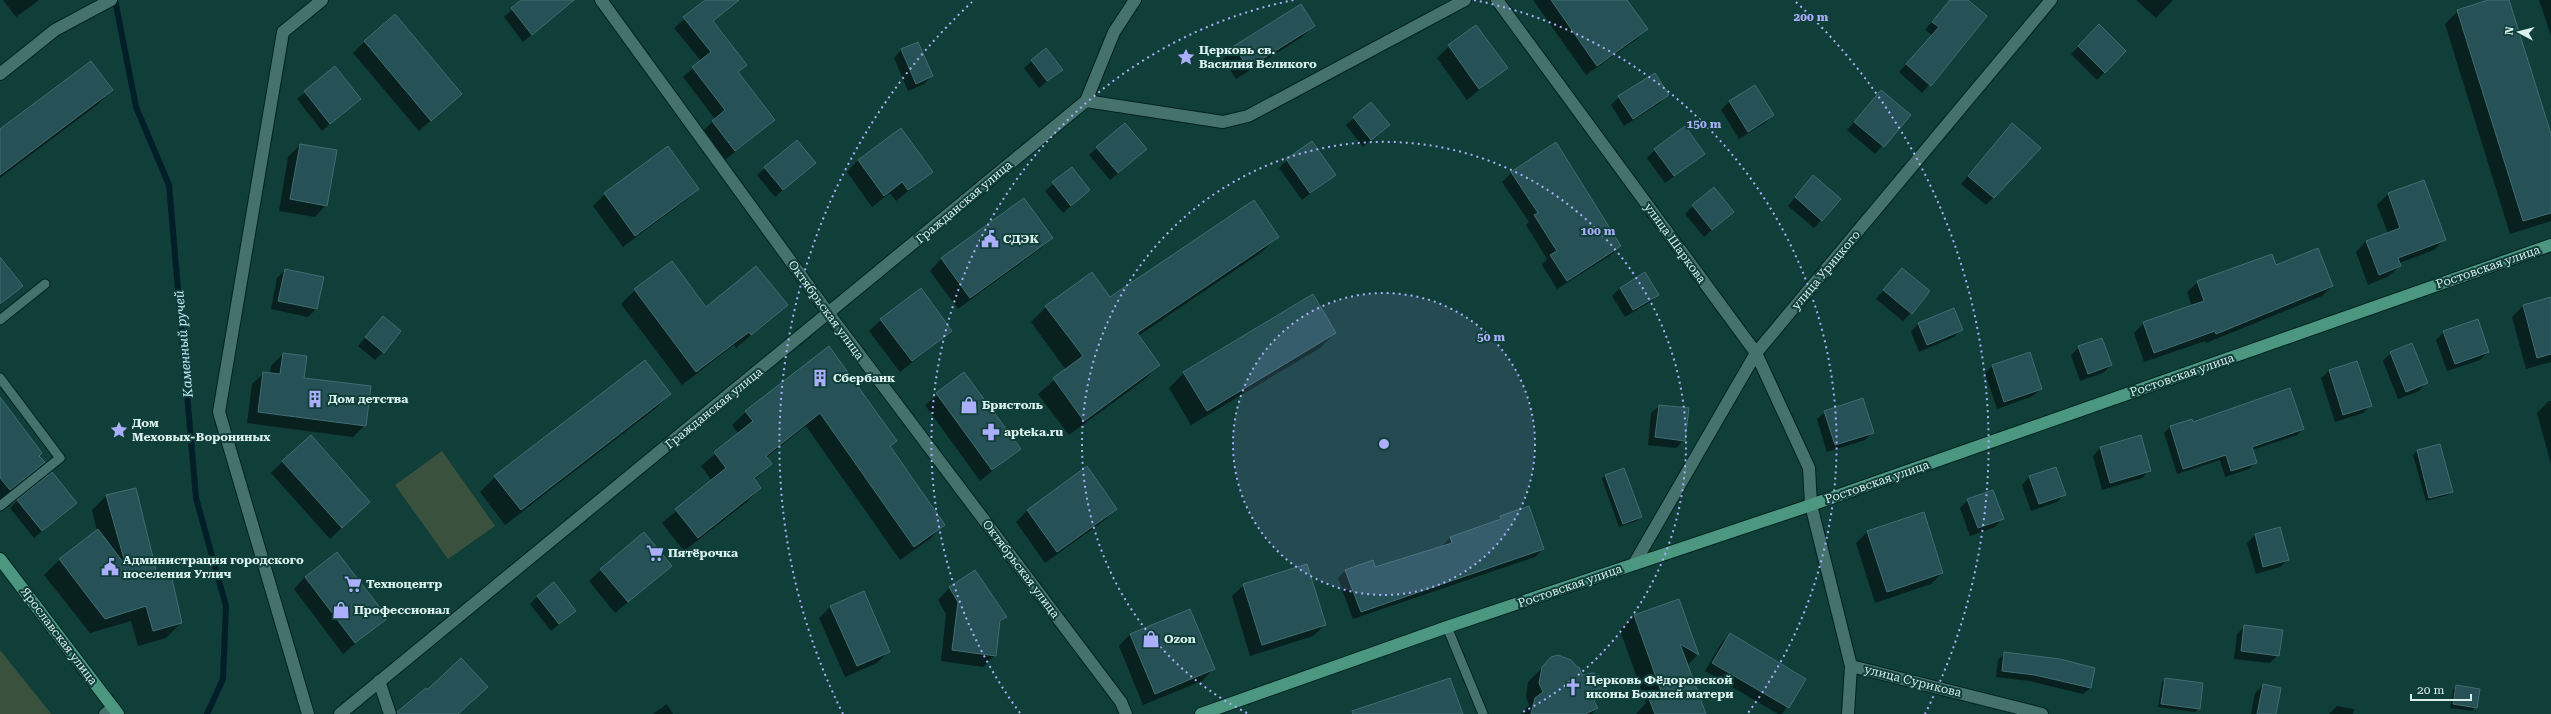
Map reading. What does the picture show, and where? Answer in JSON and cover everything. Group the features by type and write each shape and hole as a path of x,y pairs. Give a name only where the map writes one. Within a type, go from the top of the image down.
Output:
{"main road":[{"name":"Ростовская улица","path":"1201,714 1447,627 1811,505 2551,245"},
{"name":"Ярославская улица","path":"0,559 112,712"}],"street":[{"path":"0,74 55,30 111,0"},
{"path":"308,714 219,412 283,32 322,0"},
{"name":"Октябрьская улица","path":"601,0 829,314 1120,702 1126,714"},
{"name":"Гражданская улица","path":"340,714 829,314 1086,101 1114,32 1135,0"},
{"path":"1086,101 1223,122 1248,116 1465,0"},
{"name":"улица Шаркова","path":"1497,0 1756,354 1809,468 1811,505"},
{"name":"улица Урицкого","path":"1634,564 1756,354 2051,0"},
{"name":"улица Сурикова","path":"1811,505 1851,666 2042,714"},
{"path":"1848,714 1851,666"},
{"path":"379,681 390,714"}],"lane":[{"path":"0,320 45,284"},
{"path":"0,378 60,458 0,506"},
{"path":"1447,627 1483,714"}],"green space":[{"path":"442,451 495,526 448,559 395,485"},
{"path":"0,650 49,711 51,714 0,714"}],"building":[{"path":"521,0 574,0 532,35 511,8"},
{"path":"705,0 739,0 713,21 747,65 738,72 775,120 735,151 712,121 725,110 692,67 711,52 683,17"},
{"path":"1551,0 1627,0 1648,29 1597,66"},
{"path":"1950,0 1968,0 1987,16 1931,86 1906,64 1939,27 1932,22"},
{"path":"2488,0 2509,0 2551,134 2551,213 2523,221 2457,10"},
{"path":"1301,4 1315,26 1248,68 1234,46"},
{"path":"395,14 462,94 431,121 364,41"},
{"path":"2099,24 2126,51 2105,73 2078,46"},
{"path":"1476,25 1508,68 1479,89 1448,45"},
{"path":"918,42 933,76 916,84 901,49"},
{"path":"1046,48 1063,70 1047,81 1031,60"},
{"path":"91,61 113,90 0,175 0,129"},
{"path":"335,66 361,99 330,124 304,91"},
{"path":"1655,73 1669,95 1633,119 1618,96"},
{"path":"1755,85 1774,115 1748,132 1729,101"},
{"path":"1881,90 1911,115 1884,147 1854,122"},
{"path":"1371,102 1390,125 1371,140 1353,117"},
{"path":"1125,123 1147,149 1118,173 1096,147"},
{"path":"2012,123 2041,148 1994,198 1968,176"},
{"path":"1685,126 1705,154 1674,176 1654,149"},
{"path":"901,128 933,172 908,190 902,182 884,196 858,160"},
{"path":"797,140 816,163 783,190 764,167"},
{"path":"1312,141 1336,175 1310,193 1286,159"},
{"path":"1556,142 1621,246 1567,281 1550,255 1557,251 1534,215 1538,213 1511,172"},
{"path":"300,144 337,150 327,206 290,199"},
{"path":"668,146 699,189 635,236 604,193"},
{"path":"1072,167 1090,190 1071,206 1052,182"},
{"path":"1813,175 1841,199 1822,221 1795,197"},
{"path":"2424,180 2446,240 2398,258 2401,266 2379,275 2366,241 2400,228 2388,193"},
{"path":"1714,187 1734,212 1712,230 1692,205"},
{"path":"1024,198 1053,238 970,298 941,258"},
{"path":"1254,200 1279,237 1137,333 1160,365 1084,421 1053,378 1083,356 1045,306 1092,272 1110,297"},
{"path":"2318,248 2333,286 2216,334 2215,331 2154,353 2143,322 2204,301 2197,281 2272,254 2276,265"},
{"path":"0,257 23,286 0,304"},
{"path":"672,261 706,307 756,266 788,305 751,335 749,332 696,372 634,289"},
{"path":"1902,268 1930,291 1912,314 1883,290"},
{"path":"285,269 324,277 317,309 278,301"},
{"path":"1645,272 1659,295 1633,310 1620,288"},
{"path":"921,288 952,331 912,361 880,319"},
{"path":"1313,294 1336,333 1207,411 1183,372"},
{"path":"2551,297 2551,354 2537,358 2523,305"},
{"path":"1954,308 1963,330 1927,345 1918,323"},
{"path":"383,316 401,331 384,353 365,337"},
{"path":"2478,319 2489,352 2455,364 2443,331"},
{"path":"2102,338 2112,365 2088,374 2078,346"},
{"path":"2412,343 2428,383 2406,392 2390,352"},
{"path":"829,346 897,441 890,446 945,525 914,547 820,413 766,456 772,464 754,478 761,488 698,538 675,509 726,468 714,452 753,421 745,411"},
{"path":"2030,352 2042,389 2004,402 1992,365"},
{"name":"Дом детства","path":"283,353 307,356 304,378 371,386 366,426 258,412 263,372 280,374"},
{"path":"645,360 671,394 521,510 494,476"},
{"path":"2357,361 2372,406 2343,415 2329,370"},
{"path":"964,372 1021,449 992,470 936,393"},
{"path":"2290,388 2304,429 2252,447 2257,463 2231,471 2226,455 2183,469 2170,426 2192,419 2193,422"},
{"path":"0,397 42,453 39,456 45,462 10,490 0,478"},
{"path":"1863,398 1874,433 1835,445 1824,411"},
{"path":"1659,405 1689,408 1685,441 1655,437"},
{"path":"311,435 370,502 342,528 282,461"},
{"path":"2141,435 2151,471 2110,483 2100,447"},
{"path":"2440,444 2453,492 2429,498 2417,450"},
{"path":"1087,466 1117,509 1057,552 1027,510"},
{"path":"2056,467 2066,495 2039,504 2029,476"},
{"path":"1624,468 1642,517 1623,524 1605,475"},
{"path":"52,472 77,503 42,531 17,500"},
{"name":"Администрация городского поселения Углич","path":"136,488 158,578 171,574 182,623 153,631 146,606 105,619 59,559 98,529 126,566 106,495"},
{"path":"1993,490 2004,519 1978,528 1967,499"},
{"path":"1529,506 1544,549 1361,612 1345,570 1373,560 1375,567 1452,543 1450,537 1501,519 1500,516"},
{"path":"1924,512 1943,573 1887,592 1867,531"},
{"path":"2280,527 2289,560 2263,567 2255,534"},
{"path":"644,532 672,566 628,602 600,569"},
{"path":"337,552 388,618 355,643 305,577"},
{"path":"1307,564 1326,625 1262,645 1243,584"},
{"path":"975,570 1007,617 1000,621 996,656 952,650 958,602 949,587"},
{"path":"554,582 576,611 559,624 537,596"},
{"path":"864,591 890,652 857,666 830,606"},
{"path":"1679,599 1699,655 1680,644 1706,714 1655,714 1649,699 1662,694 1634,615"},
{"path":"1190,609 1215,669 1155,694 1130,634"},
{"path":"2244,625 2283,630 2279,656 2241,651"},
{"path":"1730,633 1806,679 1789,708 1712,663"},
{"path":"2004,652 2060,659 2095,668 2091,688 2035,675 2002,671"},
{"name":"Церковь Фёдоровской иконы Божией матери","path":"1558,655 1571,660 1577,667 1579,667 1582,675 1593,673 1603,678 1606,690 1603,695 1594,701 1598,708 1585,714 1531,714 1535,698 1543,692 1539,683 1542,667 1551,657"},
{"path":"461,658 488,687 458,714 397,714 397,712 426,688 427,690"},
{"path":"1450,678 1463,714 1353,714 1352,711"},
{"path":"2165,678 2203,683 2200,709 2161,704"},
{"path":"2263,684 2281,688 2276,714 2257,714"},
{"path":"2456,685 2480,689 2477,708 2453,704"}],"waterway":[{"name":"Каменный ручей","path":"115,0 136,107 169,185 196,498 226,606 223,679 207,714"}],"place":[{"name":"Церковь св. Василия Великого","path":"1186,57"},
{"name":"СДЭК","path":"990,239"},
{"name":"Сбербанк","path":"820,378"},
{"name":"Дом детства","path":"315,399"},
{"name":"Бристоль","path":"969,405"},
{"name":"Дом Меховых-Ворониных","path":"119,430"},
{"name":"apteka.ru","path":"991,432"},
{"name":"Пятёрочка","path":"655,553"},
{"name":"Администрация городского поселения Углич","path":"110,567"},
{"name":"Техноцентр","path":"353,584"},
{"name":"Профессионал","path":"341,610"},
{"name":"Ozon","path":"1151,639"},
{"name":"Церковь Фёдоровской иконы Божией матери","path":"1573,687"}]}
